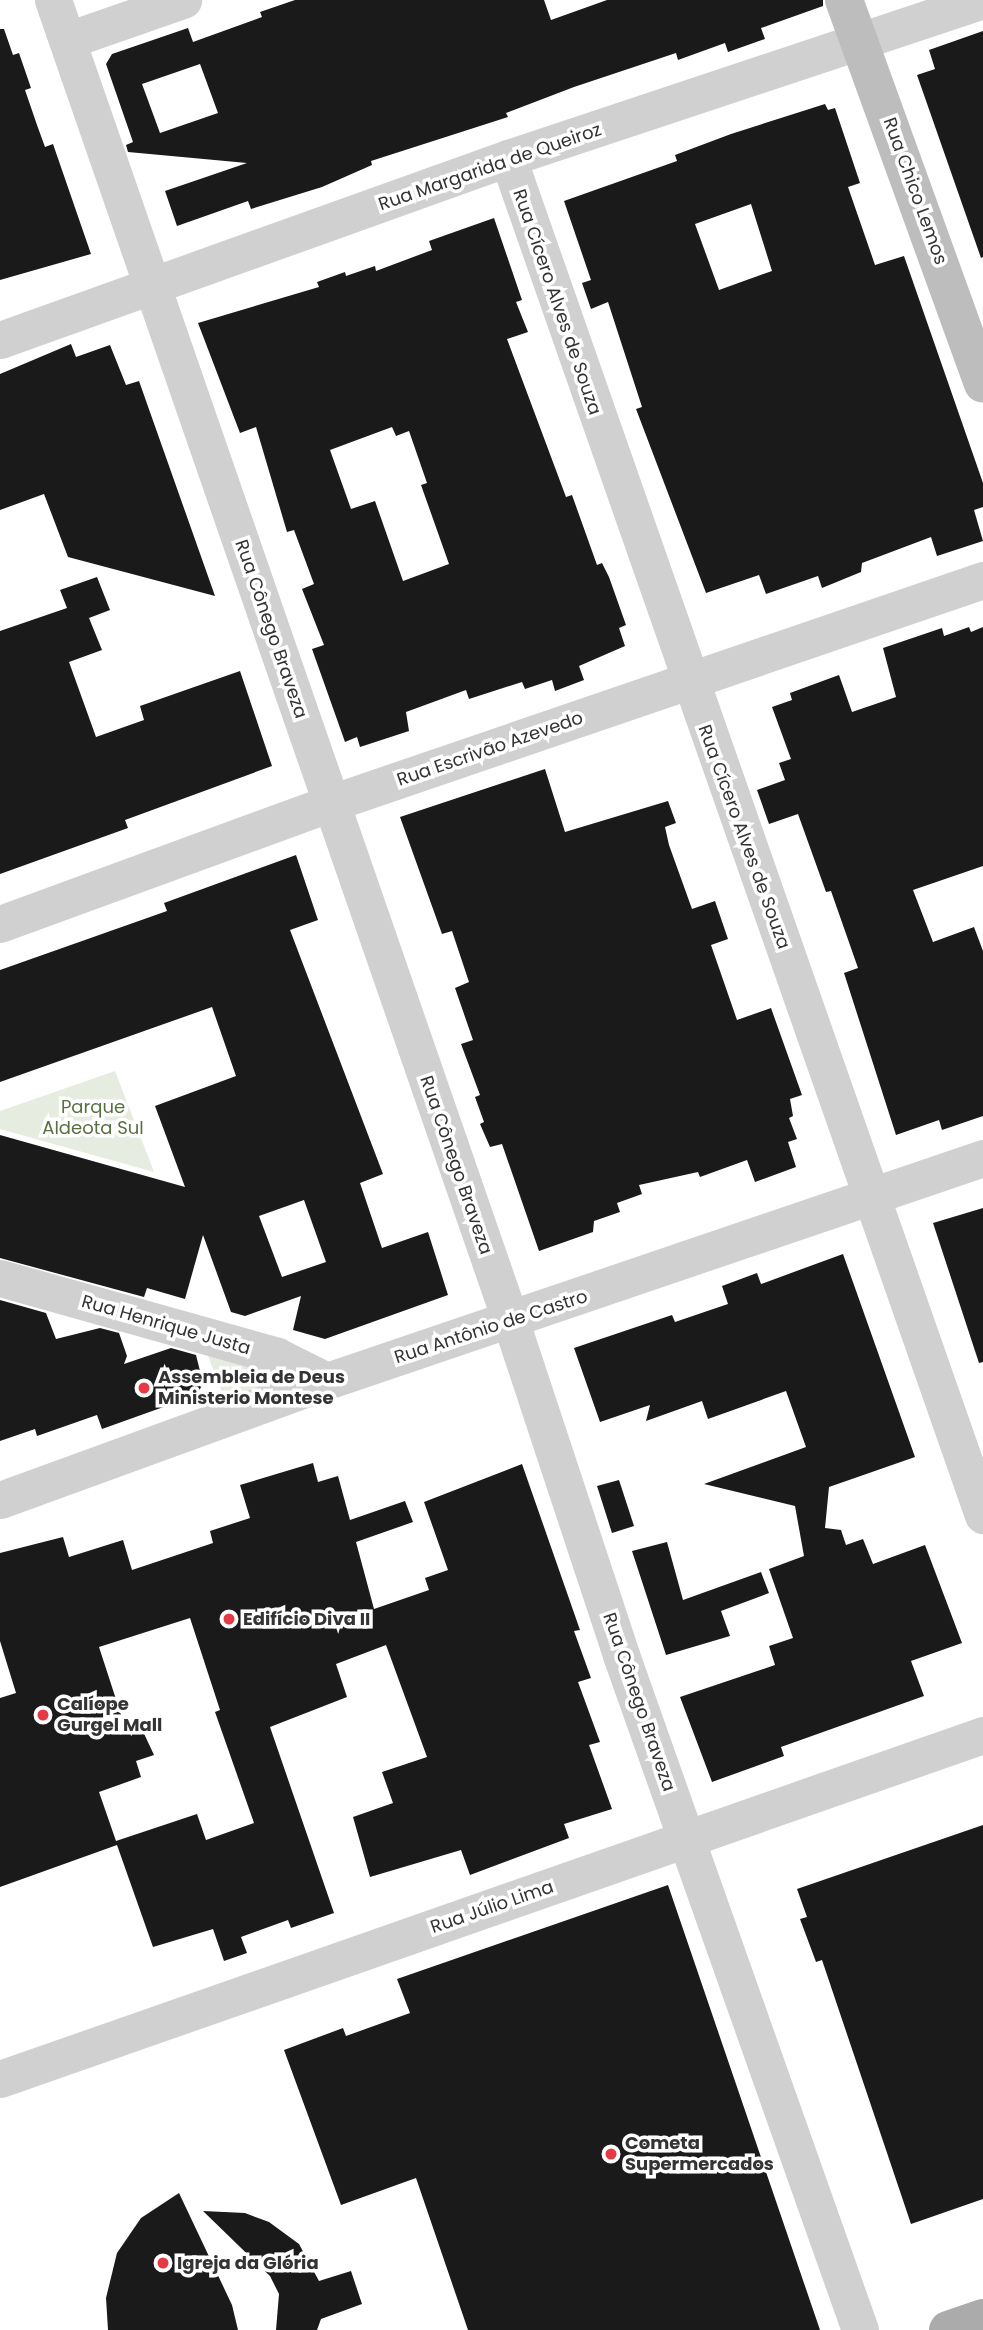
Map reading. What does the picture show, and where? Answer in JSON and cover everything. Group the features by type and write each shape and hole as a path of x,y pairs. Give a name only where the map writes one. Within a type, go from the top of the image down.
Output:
{"main road":[{"path":"948,2330 983,2318"}],"street":[{"name":"Rua Cônego Braveza","path":"53,0 511,1322 621,1655 860,2330"},
{"path":"68,40 183,0"},
{"name":"Rua Chico Lemos","path":"844,0 983,384"},
{"name":"Rua Margarida de Queiroz","path":"0,340 508,158 982,0"},
{"name":"Rua Cícero Alves de Souza","path":"508,158 688,682 983,1515"},
{"name":"Rua Escrivão Azevedo","path":"0,924 331,803 983,580"},
{"name":"Rua Antônio de Castro","path":"0,1500 327,1381 511,1322 983,1158"},
{"name":"Rua Henrique Justa","path":"0,1279 277,1356 327,1381"},
{"name":"Rua Júlio Lima","path":"0,2079 983,1735"}],"green space":[{"name":"Parque Aldeota Sul","path":"115,1071 154,1172 0,1129 0,1111"},
{"path":"203,1343 306,1384 229,1410"}],"building":[{"path":"295,0 544,0 551,20 607,0 823,0 823,6 761,28 765,39 728,52 725,43 678,60 676,53 574,87 506,113 508,117 371,161 372,165 322,187 251,209 248,201 177,226 165,191 247,163 128,152 126,145 133,142 106,64 112,54 188,28 193,42 262,17 260,12","holes":["200,64 218,113 160,133 142,84"]},
{"path":"0,29 4,29 13,55 19,53 31,88 25,90 37,125 45,147 53,144 91,254 0,280"},
{"path":"983,31 981,258 917,75 935,69 929,50"},
{"path":"825,104 828,110 835,108 860,183 848,187 875,265 904,256 983,483 983,507 974,510 983,541 937,556 931,537 862,563 861,572 822,588 818,576 766,594 759,575 706,593 636,409 642,407 608,302 591,309 582,283 591,280 564,201 677,161 675,155","holes":["751,204 772,271 719,290 695,224"]},
{"path":"494,218 522,300 516,302 528,332 507,339 566,497 572,495 597,565 602,563 609,577 626,625 619,628 625,646 579,666 584,680 555,691 552,680 525,689 522,682 469,699 466,690 406,712 409,731 360,747 357,737 345,742 312,649 324,645 302,589 314,584 294,530 287,532 256,427 240,433 198,323 319,287 317,282 345,272 346,276 375,266 376,271 432,250 429,241","holes":["392,427 396,436 409,431 427,483 421,485 449,564 403,581 375,501 351,509 330,450"]},
{"path":"71,344 76,357 110,345 126,385 139,381 215,596 68,557 44,494 0,510 0,374"},
{"path":"97,577 110,610 89,618 102,650 69,662 96,737 144,720 140,706 240,671 272,766 125,820 128,828 0,874 0,631 67,608 60,590"},
{"path":"969,627 971,632 983,627 983,866 913,890 933,942 974,927 983,951 983,1116 942,1130 939,1120 896,1135 844,973 858,968 831,891 826,892 798,814 769,824 757,790 785,780 779,763 791,759 772,707 792,700 790,693 839,675 852,712 896,697 883,648 942,628 944,636"},
{"path":"545,769 565,832 668,801 676,823 665,827 669,845 692,909 715,901 728,939 711,945 737,1020 771,1008 802,1095 790,1099 793,1116 789,1118 797,1139 788,1142 796,1167 755,1182 747,1160 700,1177 698,1172 639,1185 642,1194 617,1203 620,1212 594,1221 593,1232 539,1251 502,1144 490,1147 480,1124 484,1122 475,1097 480,1095 461,1044 473,1040 455,988 469,982 452,931 442,934 400,817"},
{"path":"296,855 318,920 290,930 383,1174 360,1183 382,1248 428,1232 448,1295 325,1339 293,1330 301,1296 245,1316 231,1312 203,1235 185,1299 147,1288 144,1297 0,1258 0,1135 185,1187 155,1106 236,1076 212,1007 0,1082 0,970 167,911 164,903","holes":["304,1200 326,1262 282,1277 259,1216"]},
{"path":"983,1208 983,1362 979,1363 933,1223"},
{"path":"843,1254 915,1457 829,1487 825,1528 841,1530 846,1545 863,1539 873,1564 925,1545 962,1643 911,1661 924,1696 781,1747 784,1756 712,1782 680,1697 775,1665 769,1646 793,1638 769,1569 804,1556 795,1506 704,1484 806,1447 786,1391 708,1419 702,1401 646,1421 650,1405 600,1422 574,1348 672,1315 675,1322 728,1304 722,1286 757,1273 761,1284"},
{"path":"0,1300 46,1313 56,1339 100,1328 119,1333 127,1356 124,1364 171,1348 196,1355 203,1383 197,1395 102,1429 97,1415 37,1436 35,1429 0,1441"},
{"path":"313,1463 318,1482 338,1476 350,1520 405,1501 413,1522 356,1542 374,1609 429,1590 425,1578 448,1570 424,1502 522,1464 580,1630 574,1631 591,1678 578,1682 600,1742 589,1745 612,1809 564,1824 569,1838 470,1875 461,1850 370,1877 353,1817 393,1803 382,1772 427,1757 386,1645 336,1664 347,1697 270,1727 334,1913 291,1928 288,1920 241,1937 247,1953 224,1961 213,1929 153,1947 117,1845 0,1887 0,1698 16,1693 0,1641 0,1553 63,1537 69,1557 123,1540 132,1570 213,1543 210,1531 250,1518 240,1485","holes":["190,1618 220,1710 215,1712 254,1823 206,1840 197,1814 116,1841 99,1792 141,1777 136,1761 154,1755 140,1725 126,1730 99,1647"]},
{"path":"619,1480 634,1526 612,1533 597,1486"},
{"path":"667,1542 683,1600 761,1572 769,1593 721,1611 730,1636 666,1655 632,1551"},
{"path":"983,1825 983,2199 911,2224 822,1960 816,1962 800,1919 807,1917 797,1889"},
{"name":"Cometa Supermercados","path":"668,1885 820,2330 468,2330 416,2178 341,2205 284,2050 343,2028 346,2036 410,2013 397,1979"},
{"name":"Igreja da Glória","path":"179,2193 232,2305 238,2330 108,2330 106,2298 117,2253 141,2218"},
{"path":"203,2211 245,2213 269,2222 299,2244 319,2281 351,2271 362,2304 321,2319 317,2330 276,2330 279,2294 270,2276"}],"place":[{"name":"Assembleia de Deus Ministerio Montese","path":"144,1388"},
{"name":"Edifício Diva II","path":"229,1619"},
{"name":"Calíope Gurgel Mall","path":"43,1715"},
{"name":"Cometa Supermercados","path":"611,2154"},
{"name":"Igreja da Glória","path":"163,2263"}]}
